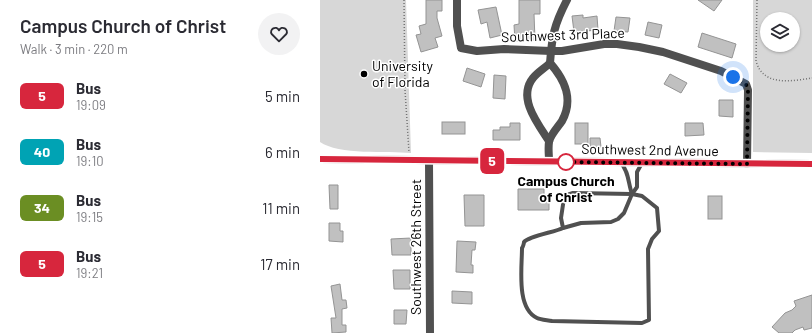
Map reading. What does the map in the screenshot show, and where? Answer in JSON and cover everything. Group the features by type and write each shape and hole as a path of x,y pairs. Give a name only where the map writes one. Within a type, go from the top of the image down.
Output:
{"main road":[{"name":"Southwest 2nd Avenue","path":"320,159 812,164"}],"street":[{"name":"Southwest 3rd Place","path":"457,0 457,26 462,48 477,51 504,49 551,51 604,44 617,44 663,52 721,71 746,84 748,90 747,164"},
{"path":"548,161 549,141 564,116 568,101 564,82 550,63 552,34 558,16 567,0"},
{"path":"549,141 532,115 528,93 532,79 550,63"},
{"name":"Southwest 26th Street","path":"429,161 430,333"}],"lane":[{"path":"621,162 627,172 632,194"},
{"path":"563,228 561,218 564,198 567,195 574,193 632,194 642,196 657,208 659,230 652,239 648,249 649,320 642,323 552,321 538,318 530,313 524,304 522,292 522,248 524,243 528,239 581,223 611,222 618,219 624,213 632,194 637,187 637,172 642,163"}],"path":[{"path":"404,0 405,90 409,152"},
{"path":"757,0 756,56 759,69 766,77 773,80 812,78"}],"shaded area":[{"name":"University of Florida","path":"320,0 406,0 411,153 351,151 328,146 320,142"},
{"path":"753,0 812,0 812,153 753,152"}],"building":[{"path":"426,0 442,0 442,11 437,11 437,18 442,36 435,38 438,47 421,52 416,35 421,34 419,26 426,24"},
{"path":"519,0 540,0 540,14 534,14 535,40 515,41 514,25 519,24"},
{"path":"698,0 722,0 714,11"},
{"path":"496,7 502,35 490,38 487,22 481,24 478,10"},
{"path":"583,15 583,18 597,16 598,30 574,32 572,16"},
{"path":"616,17 630,18 628,32 614,31"},
{"path":"648,22 662,25 659,38 645,35"},
{"path":"702,33 736,44 732,58 698,47"},
{"path":"467,68 485,74 481,87 463,81"},
{"path":"670,74 687,83 681,93 664,84"},
{"path":"494,75 506,76 505,99 493,98"},
{"path":"719,100 733,100 733,117 719,116"},
{"path":"442,122 465,122 465,134 442,134"},
{"path":"510,123 520,123 520,140 493,140 493,130 500,130 500,127 510,127"},
{"path":"575,123 588,123 588,144 575,144"},
{"path":"685,123 703,123 704,135 685,136"},
{"path":"590,138 600,138 601,147 590,147"},
{"path":"329,185 338,185 338,209 330,209"},
{"path":"518,189 544,189 544,195 549,195 549,210 518,210"},
{"path":"464,195 484,195 484,226 465,226"},
{"path":"708,196 722,196 722,219 708,219"},
{"path":"329,223 340,223 340,231 343,231 343,242 329,241"},
{"path":"411,238 411,255 392,255 391,239"},
{"path":"457,241 476,242 475,250 472,250 471,265 473,265 473,273 456,272"},
{"path":"393,270 410,270 410,289 394,289"},
{"path":"340,284 342,300 346,300 347,308 342,309 342,325 346,325 346,332 332,333 331,318 336,318 331,286"},
{"path":"452,291 472,292 472,304 452,303"},
{"path":"812,295 812,328 804,330 803,327 792,333 779,333 772,327 785,313 792,310 796,306 794,301"},
{"path":"394,310 407,310 406,324 394,324"}],"bus line":[{"name":"5","path":"320,159 812,164"}],"place":[{"name":"University of Florida","path":"364,74"},
{"name":"Campus Church of Christ","path":"566,162"}],"route":[{"path":"566,162 563,162 747,164 749,111 748,90 746,84 733,77"}]}
